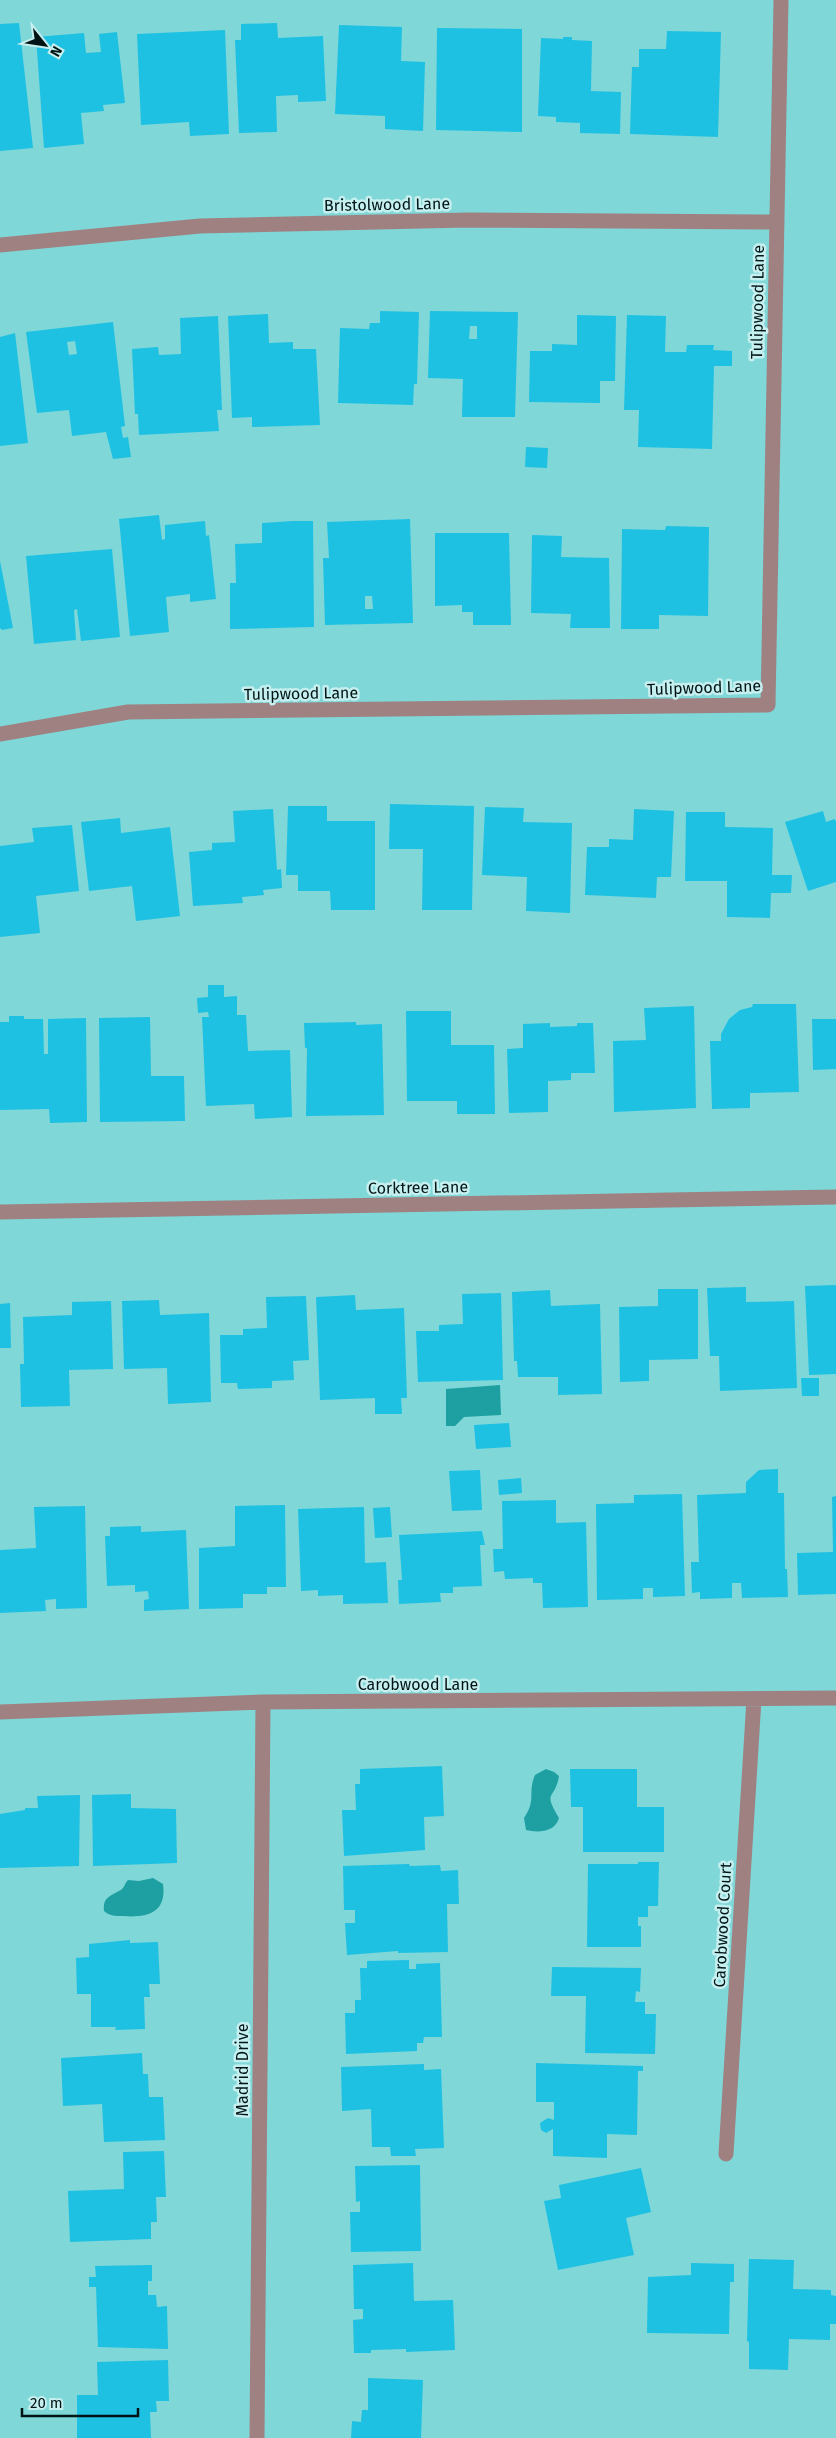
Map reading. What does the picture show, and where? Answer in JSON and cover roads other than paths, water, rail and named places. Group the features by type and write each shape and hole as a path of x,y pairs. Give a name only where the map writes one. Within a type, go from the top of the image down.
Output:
{"street":[{"name":"Tulipwood Lane","path":"0,734 128,712 768,705 781,0"},
{"name":"Bristolwood Lane","path":"0,245 200,226 468,220 776,222"},
{"name":"Corktree Lane","path":"0,1212 836,1197"},
{"name":"Carobwood Lane","path":"0,1712 263,1702 836,1698"},
{"name":"Carobwood Court","path":"726,2154 754,1699"},
{"name":"Madrid Drive","path":"257,2438 263,1702"}],"water":[{"path":"500,1385 501,1415 464,1417 455,1426 446,1426 446,1389"},
{"path":"546,1769 559,1776 550,1799 559,1818 557,1823 550,1829 526,1830 524,1818 530,1806 535,1775"},
{"path":"153,1878 163,1884 163,1894 162,1902 153,1912 132,1916 113,1915 104,1911 106,1900 122,1889 128,1880 139,1881"}]}
